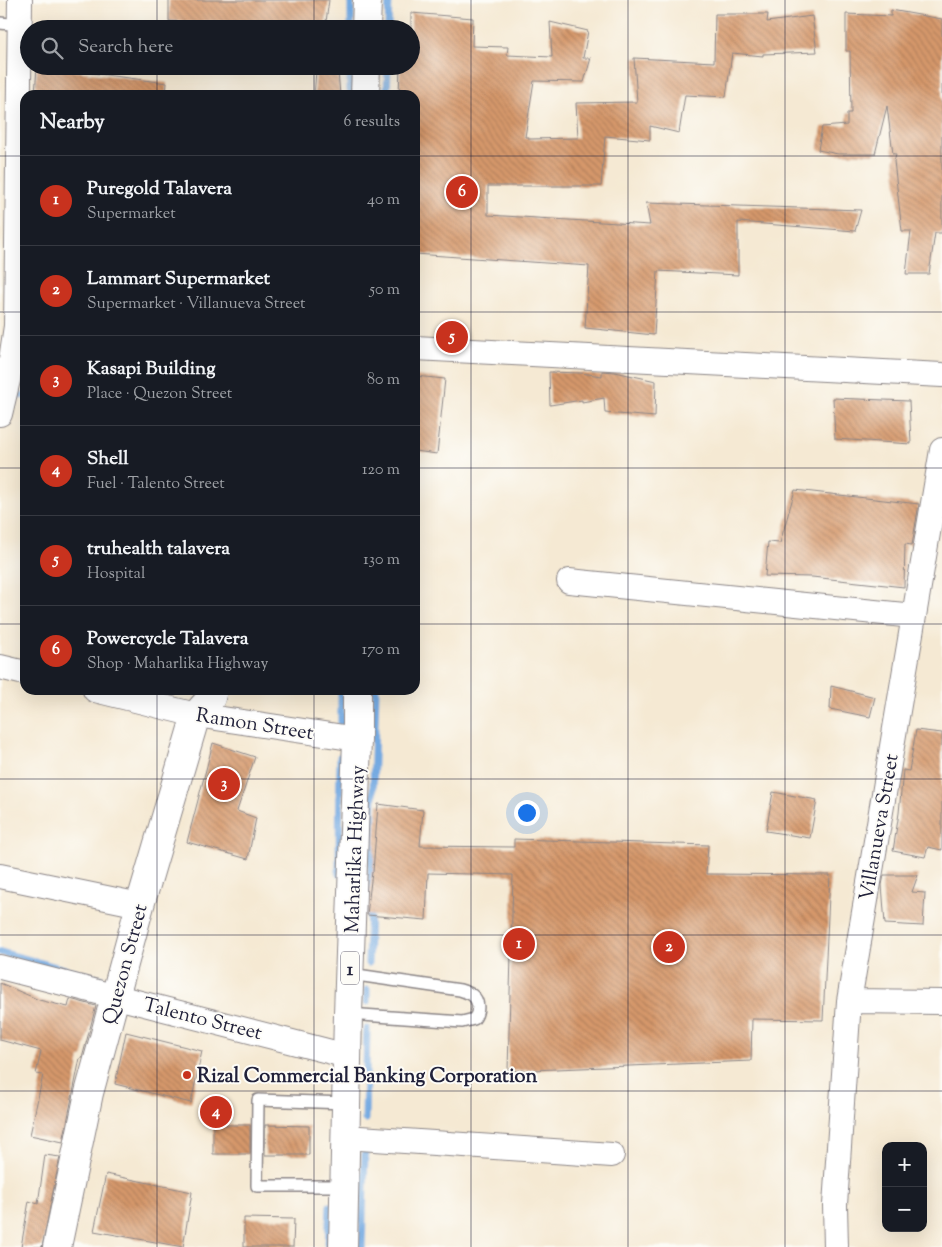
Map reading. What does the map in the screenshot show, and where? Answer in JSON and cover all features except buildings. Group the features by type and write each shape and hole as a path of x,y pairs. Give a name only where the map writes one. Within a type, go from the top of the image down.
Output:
{"main road":[{"path":"366,20 367,0"},
{"path":"365,90 366,75"},
{"name":"Quezon Street","path":"57,1247 89,1093 140,905 196,715 212,695"},
{"name":"Maharlika Highway","path":"343,1247 343,1186 358,695"}],"street":[{"path":"0,414 11,380 16,326 10,24 20,0"},
{"path":"420,348 942,375"},
{"name":"Villanueva Street","path":"836,1247 835,1206 849,1001 942,450"},
{"path":"569,580 914,616"},
{"path":"0,667 20,672"},
{"name":"Ramon Street","path":"114,695 196,715 357,739"},
{"path":"0,876 140,905"},
{"name":"Talento Street","path":"0,967 347,1056"},
{"path":"849,1001 942,1002"},
{"path":"345,1137 612,1155"}],"lane":[{"path":"348,1014 462,1022 474,1019 478,1015 478,1004 472,995 460,990 350,974"},
{"path":"343,1186 257,1186 258,1100 346,1103"}],"waterway":[{"path":"351,0 351,20"},
{"path":"388,20 389,0"},
{"path":"350,75 350,90"},
{"path":"387,90 388,75"},
{"path":"16,394 20,395"},
{"path":"341,695 341,729"},
{"path":"370,895 376,695"},
{"path":"339,874 340,757"},
{"path":"368,963 370,908"},
{"path":"0,952 101,979"},
{"path":"367,990 367,1002"},
{"path":"365,1119 367,1029"},
{"path":"362,1247 365,1153"},
{"path":"328,1247 330,1206"}],"place":[{"name":"Powercycle Talavera","path":"462,192"},
{"name":"truhealth talavera","path":"452,337"},
{"name":"Kasapi Building","path":"224,784"},
{"name":"Puregold Talavera","path":"519,944"},
{"name":"Lammart Supermarket","path":"669,947"},
{"name":"Rizal Commercial Banking Corporation","path":"187,1075"},
{"name":"Shell","path":"216,1112"}]}
